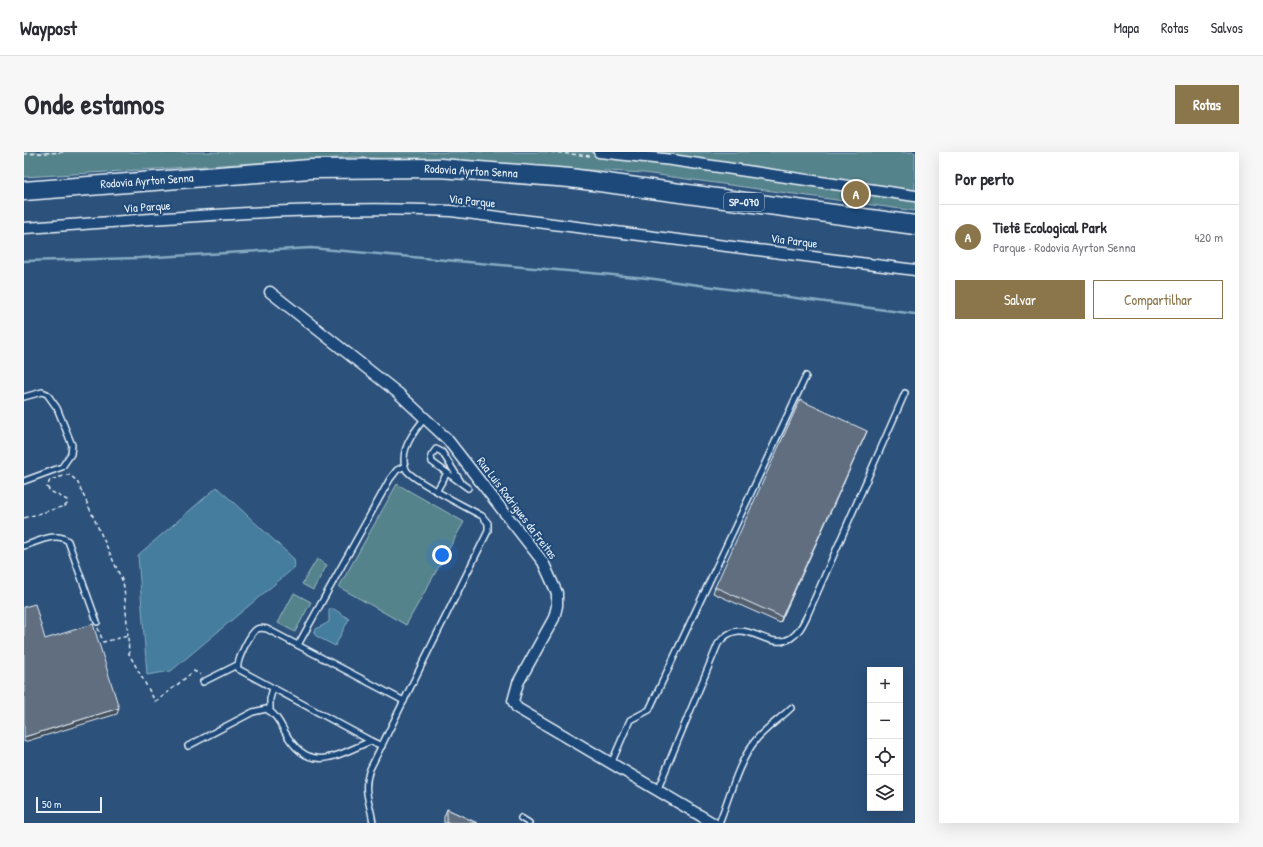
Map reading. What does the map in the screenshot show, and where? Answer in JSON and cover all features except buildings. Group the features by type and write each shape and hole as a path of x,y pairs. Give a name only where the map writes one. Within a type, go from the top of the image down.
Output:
{"highway":[{"name":"Rodovia Ayrton Senna","path":"24,190 310,169 440,168 570,178 915,225"}],"street":[{"path":"598,152 688,162 915,196"},
{"name":"Via Parque","path":"24,228 260,213 389,208 412,209 459,212 915,270"},
{"name":"Rua Luis Rodrigues da Freitas","path":"270,292 398,393 448,439 543,562 557,593 557,606 554,618 518,683 513,701 517,708 713,823"}],"lane":[{"path":"611,764 630,720 649,710 806,376"},
{"path":"24,397 42,392 47,394 57,408 72,445 71,454 67,462 60,469 24,481"},
{"path":"657,791 718,644 724,635 732,631 745,631 775,640 784,641 798,632 807,616 906,393"},
{"path":"373,823 365,782 488,531 488,523 482,516 412,475 405,466 404,454 409,441 425,418"},
{"path":"460,482 442,452 436,449 431,456 432,462 468,488"},
{"path":"298,645 390,478 397,470 405,466"},
{"path":"437,490 447,473"},
{"path":"24,546 54,537 61,537 68,541 96,622"},
{"path":"205,681 237,665 253,633 257,629 266,629 404,701"},
{"path":"237,665 241,672 382,746"},
{"path":"270,711 270,699 273,688"},
{"path":"719,823 741,764 748,750 756,740 791,708"},
{"path":"188,746 253,712 263,709 270,711 279,720 296,748 311,758 327,759 371,741"},
{"path":"521,818 529,823"}],"path":[{"path":"24,154 66,152"},
{"path":"24,517 67,504 67,500 50,491 47,487 50,480 68,475 77,481 122,580 129,654 155,700 157,701 194,671 205,681"},
{"path":"96,622 103,642 128,636"}],"green space":[{"path":"24,152 915,152 915,211 644,173 354,157 24,177"},
{"path":"397,484 464,522 406,625 339,587"},
{"path":"317,559 327,565 313,590 302,584"},
{"path":"294,593 311,602 295,632 278,623"}],"water":[{"path":"217,487 294,559 295,567 171,671 147,675 138,555"},
{"path":"329,609 334,609 349,619 335,646 316,636 314,633 316,629 329,622"}],"waterway":[{"path":"24,261 139,258 311,248 647,278 915,314"}],"place":[{"name":"Tietê Ecological Park","path":"856,194"}]}
